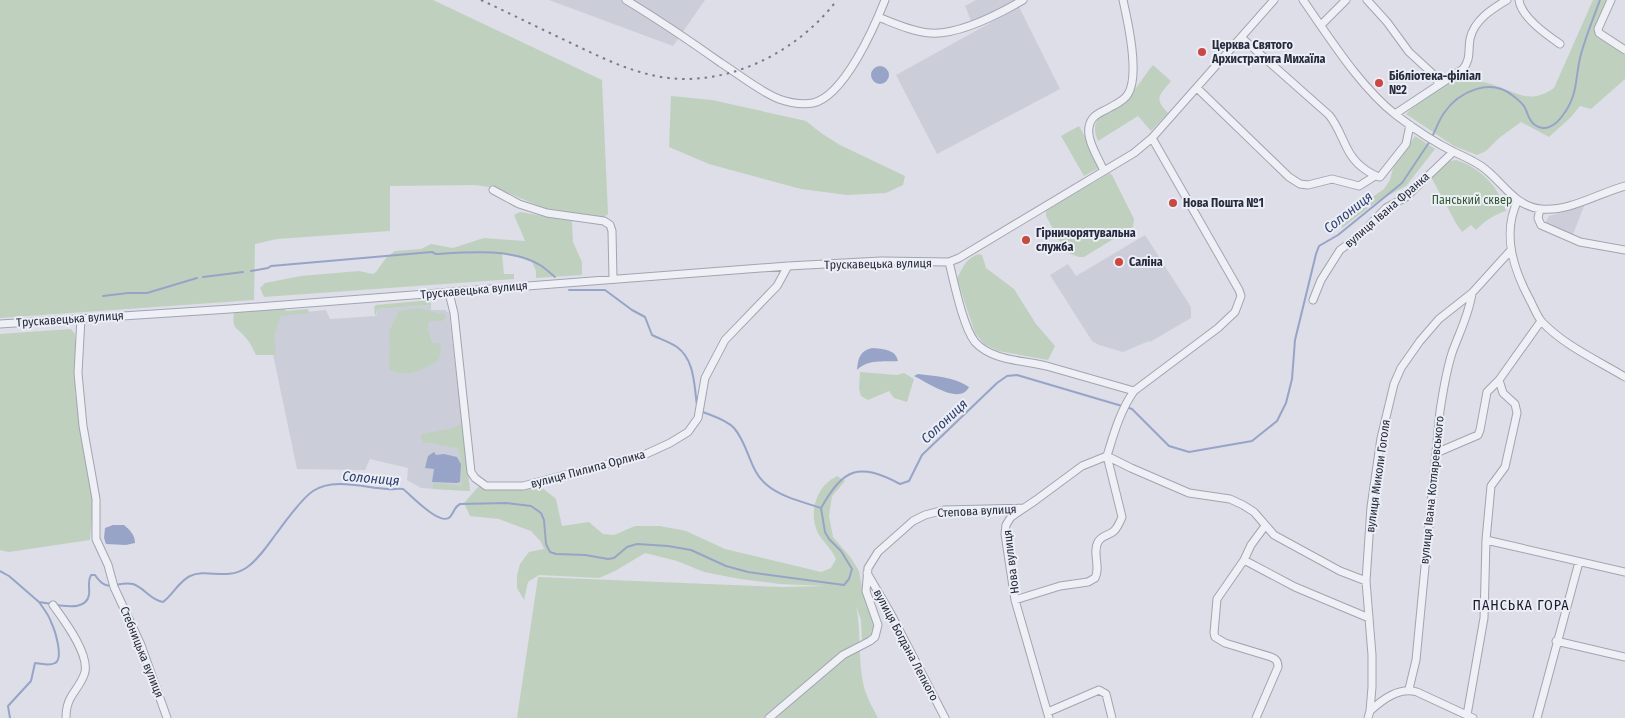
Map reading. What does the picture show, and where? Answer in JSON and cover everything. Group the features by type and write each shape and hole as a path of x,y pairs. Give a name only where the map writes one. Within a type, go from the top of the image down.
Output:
{"street":[{"path":"626,0 753,84 778,98 795,104 814,103 830,93 846,76 878,17 885,0"},
{"path":"878,17 924,32 937,33 1000,14 1023,0"},
{"path":"1104,171 1089,137 1088,130 1094,116 1124,99 1129,93 1133,63 1129,25 1123,0"},
{"name":"Трускавецька вулиця","path":"0,324 449,293 788,266 881,261 949,262 959,258 1134,153 1152,138 1274,0"},
{"path":"1303,0 1369,89 1395,114 1453,152 1482,166 1518,200 1540,209 1566,206 1625,186"},
{"path":"1321,25 1346,0"},
{"path":"1367,0 1387,22 1409,52 1433,74 1440,84"},
{"path":"1395,114 1468,63 1470,57 1469,41 1474,29 1486,14 1507,0"},
{"path":"1519,0 1524,11 1532,21 1560,44"},
{"path":"1611,0 1598,29 1599,33 1625,50"},
{"path":"1242,38 1329,115 1350,155 1360,167 1375,176 1380,177 1406,144 1410,125"},
{"path":"1197,88 1274,164 1300,184 1308,185 1332,180 1357,186 1363,185 1375,176"},
{"path":"1015,600 1060,586 1088,582 1095,578 1098,569 1097,544 1103,536 1114,532 1119,526 1122,517 1107,456 1127,401 1134,391 1218,328 1235,312 1241,296 1152,138"},
{"name":"вулиця Івана Франка","path":"1314,300 1321,280 1340,250 1363,232 1386,208 1406,197 1453,152"},
{"path":"493,190 520,204 547,213 604,221 610,225 612,231 613,279"},
{"path":"1518,200 1510,221 1511,250 1514,266 1541,321 1575,347 1625,377"},
{"path":"1540,209 1538,218 1540,225 1580,242 1625,250"},
{"name":"вулиця Миколи Гоголя","path":"1369,715 1372,655 1366,580 1371,507 1381,438 1394,384 1420,341 1439,318 1472,293 1511,250"},
{"name":"Трускавецька вулиця","path":"949,262 965,319 972,337 982,348 1001,357 1048,366 1134,391"},
{"name":"вулиця Пилипа Орлика","path":"449,293 454,313 471,472 475,478 486,486 523,486 646,454 688,432 698,418 705,378 719,348 777,286 788,266"},
{"name":"вулиця Івана Котляревського","path":"1409,690 1416,660 1440,411 1446,376 1470,305 1472,293"},
{"name":"Стебницька вулиця","path":"81,318 78,373 84,426 96,499 95,533 114,586 141,645 167,718"},
{"path":"1436,453 1478,435 1487,392 1499,380 1541,321"},
{"path":"1369,715 1394,694 1409,690 1422,694 1470,717 1484,618 1486,540 1491,486 1505,467 1517,413 1515,404 1503,393 1499,380"},
{"path":"1107,456 1189,493 1243,504 1254,512 1274,535 1340,571 1366,580"},
{"name":"Нова вулиця","path":"1048,715 1015,600 1006,525 1011,517 1082,466 1107,456"},
{"name":"Степова вулиця","path":"867,573 871,562 878,552 913,520 925,515 944,510 1024,508"},
{"path":"1256,718 1278,667 1275,659 1225,643 1215,636 1214,633 1217,598 1265,526"},
{"path":"1486,540 1625,572"},
{"path":"1244,560 1295,587 1369,618"},
{"path":"1537,718 1556,641 1579,562"},
{"path":"769,718 843,655 875,637 878,626 866,591 867,573"},
{"name":"вулиця Богдана Лепкого","path":"867,573 891,614 945,718"},
{"path":"54,605 79,646 84,662 85,673 68,699 66,718"},
{"path":"1556,641 1625,658"},
{"path":"1048,715 1099,690 1106,694 1112,718"}],"shaded area":[{"path":"549,0 705,0 673,46"},
{"path":"976,0 1016,0 999,10 971,21 965,6"},
{"path":"1019,7 1060,89 937,154 896,75"},
{"path":"1584,206 1572,237 1544,225 1549,216"},
{"path":"1145,235 1191,307 1191,318 1150,342 1123,352 1099,345 1092,341 1050,275 1068,264 1076,276"},
{"path":"431,305 431,310 445,310 449,313 470,491 421,488 407,480 408,468 370,459 365,470 297,469 265,316 326,310 330,319 376,316 378,309"}],"green space":[{"path":"0,0 433,0 602,80 608,214 604,217 544,208 496,188 475,185 390,186 390,231 277,239 255,244 254,300 0,318"},
{"path":"1593,0 1607,0 1596,31 1625,55 1625,79 1591,109 1580,106 1549,137 1521,122 1499,138 1486,151 1477,155 1454,146 1406,114 1457,76 1490,84 1525,96 1538,96 1546,93 1554,88"},
{"path":"1153,65 1171,81 1161,93 1159,100 1168,113 1151,131 1138,116 1098,141 1095,132 1098,118 1132,92"},
{"path":"671,96 712,100 806,121 840,145 905,176 903,185 886,193 847,195 801,189 709,164 669,147"},
{"path":"1079,126 1102,166 1084,176 1061,136"},
{"path":"1415,136 1435,149 1406,186 1376,202 1342,228 1340,223 1384,189 1390,180 1393,168"},
{"name":"Панський сквер","path":"1456,160 1481,173 1488,180 1499,194 1506,211 1497,214 1476,230 1471,225 1462,232 1431,177 1446,162"},
{"path":"1110,173 1134,219 1133,227 1084,257 1068,253 1046,216 1046,210"},
{"path":"520,212 572,221 573,242 582,262 582,275 536,278 536,271 531,260 502,254 504,274 514,274 514,279 264,297 260,288 265,283 301,276 359,271 373,274 386,258 395,251 421,249 431,244 453,248 484,238 525,241 514,215"},
{"path":"979,254 982,255 986,268 1014,289 1036,324 1055,346 1048,360 998,351 984,344 975,333 957,279 968,260"},
{"path":"430,300 431,305 378,309 375,316 374,307 376,305"},
{"path":"418,308 443,313 446,317 442,321 429,321 428,329 432,343 440,343 439,359 422,370 409,373 395,372 389,369 389,331 399,311"},
{"path":"285,309 286,311 308,309 309,313 281,316 274,336 276,355 256,355 248,341 235,327 234,312"},
{"path":"71,329 75,334 75,392 93,505 90,540 9,552 0,550 0,334"},
{"path":"860,372 897,375 904,373 914,379 907,402 894,398 889,391 868,400 861,396 859,389"},
{"path":"462,423 470,491 433,489 433,483 462,486 461,461 458,448 423,442 422,434 454,428"},
{"path":"837,476 845,481 832,496 829,516 833,537 851,558 859,571 863,593 874,626 872,637 862,643 861,620 856,606 861,673 866,693 878,718 517,718 538,577 783,587 825,586 780,584 740,579 704,572 677,561 645,553 599,578 539,575 528,582 524,600 517,588 520,564 529,552 544,549 541,542 531,531 499,519 470,516 464,503 479,486 493,489 541,487 556,499 562,526 589,522 603,534 614,535 635,526 660,526 686,531 725,549 821,572 831,568 836,559 818,533 815,525 814,509 819,493 830,480"}],"water":[{"path":"880,66 886,69 889,75 886,81 880,84 874,81 871,75 874,69"},
{"path":"872,348 892,352 898,361 881,361 866,364 857,370 860,356"},
{"path":"918,374 951,379 969,387 965,392 958,394 943,391 914,376"},
{"path":"434,452 436,455 444,454 457,457 461,464 460,482 432,482 434,469 425,468 428,456"},
{"path":"113,525 124,525 132,533 135,543 126,545 106,544 104,538 105,528"}],"waterway":[{"name":"Солониця","path":"1432,137 1442,116 1450,105 1466,93 1485,87 1503,90 1512,95 1524,106 1531,121 1539,127 1547,128 1558,121 1571,101 1582,51 1600,0"},
{"name":"Солониця","path":"1126,407 1132,409 1169,446 1189,452 1252,441 1277,421 1286,403 1292,379 1295,340 1319,246 1338,235 1402,183 1430,141"},
{"path":"251,271 271,266 432,252 436,254 490,252 529,260 542,266 555,277"},
{"path":"203,277 243,272"},
{"path":"103,296 147,293 197,278"},
{"path":"569,290 605,290 645,317 652,335 668,342 683,352 693,374 697,405"},
{"name":"Солониця","path":"56,605 76,606 84,603 89,595 91,575 95,575 100,581 109,586 133,584 158,601 163,602 190,576 203,573 231,574 239,572 250,565 266,548 303,499 321,487 340,484 403,489 433,514 445,519 450,517 460,504 506,503 531,506 541,513 544,520 546,544 550,552 556,554 585,555 608,559 614,558 627,547 637,544 668,546 691,550 726,566 748,572 844,585 849,579 852,569 841,551 825,532 821,508 837,484 845,477 863,471 885,477 900,484 909,481 922,455 997,383 1007,376 1017,375 1122,406"},
{"path":"703,412 724,420 734,428 743,442 756,473 767,485 785,496 821,508"},
{"name":"Солониця","path":"0,571 9,576 39,602 52,604"},
{"path":"10,718 8,706 31,681 35,663 53,664 58,660 59,650 53,626 39,602"}],"railway":[{"path":"481,0 591,53 623,66 656,76 682,79 733,72 757,63 780,51 801,36 821,19 837,0"}],"place":[{"name":"Церква Святого Архистратига Михаїла","path":"1202,52"},
{"name":"Бібліотека-філіал №2","path":"1379,83"},
{"name":"Нова Пошта №1","path":"1173,203"},
{"name":"Гірничорятувальна служба","path":"1026,240"},
{"name":"Саліна","path":"1119,262"}],"district":[{"name":"ПАНСЬКА ГОРА","path":"1521,605"}]}
